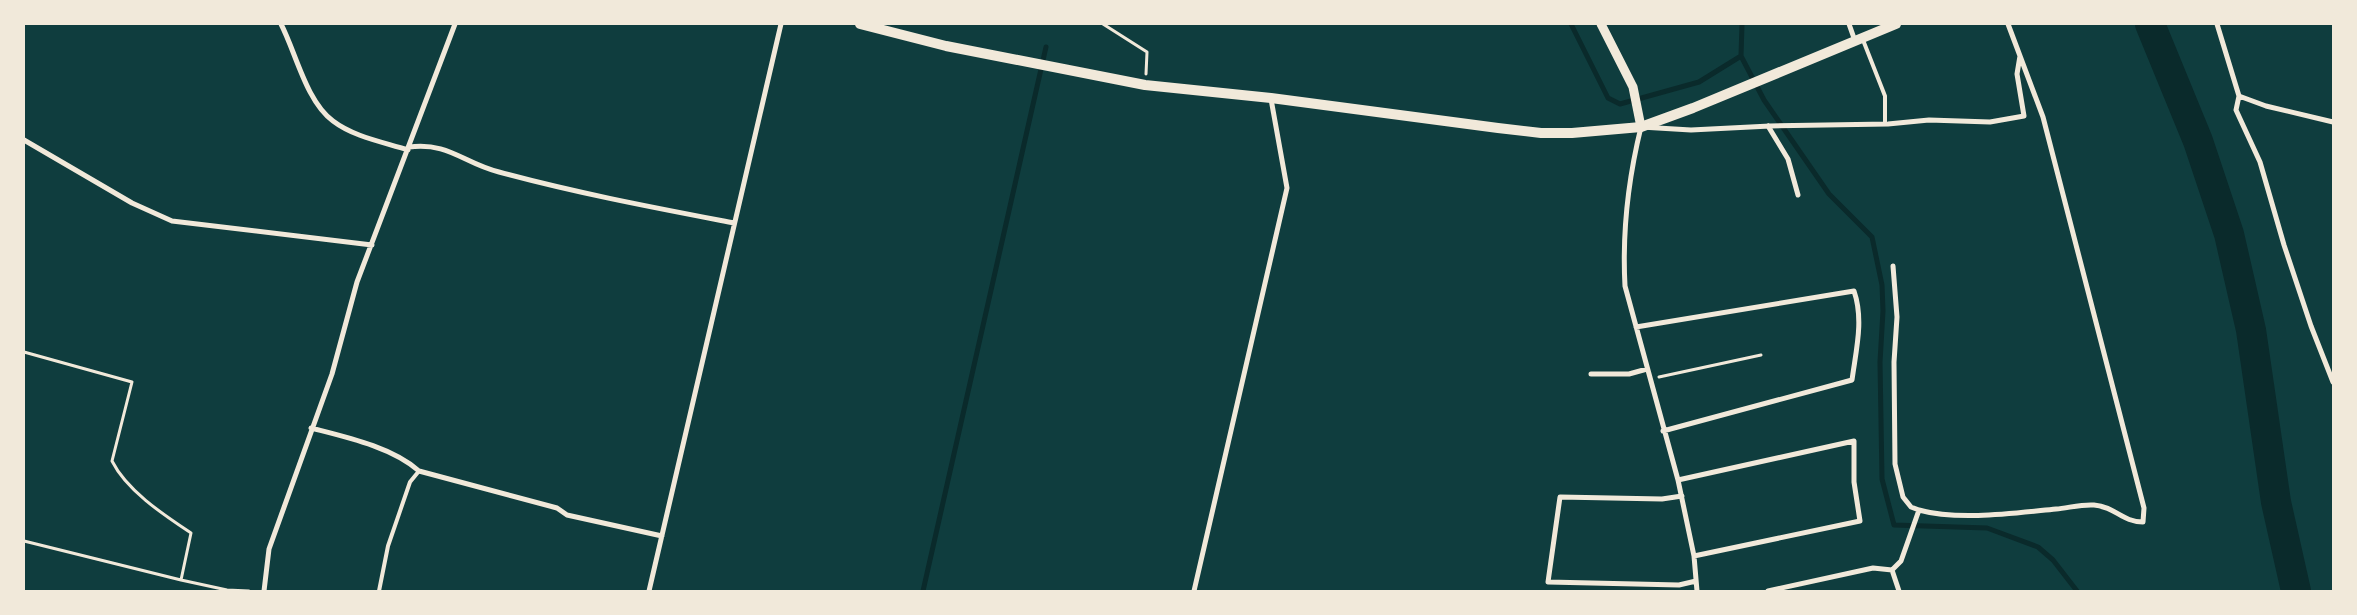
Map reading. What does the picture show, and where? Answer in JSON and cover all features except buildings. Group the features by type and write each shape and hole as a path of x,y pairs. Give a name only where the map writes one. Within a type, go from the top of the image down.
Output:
{"main road":[{"path":"860,24 955,48 1145,85 1271,98 1541,133 1572,133 1641,127 1896,24"}],"street":[{"path":"280,24 313,99 332,121 357,134 408,148 432,146 452,151 497,172 734,224"},
{"path":"264,591 269,549 332,374 357,282 401,161 408,148 455,24"},
{"path":"649,591 781,24"},
{"path":"1601,24 1632,87 1641,127 1625,212 1623,255 1625,286 1682,496 1694,556 1697,591"},
{"path":"1849,24 1859,39"},
{"path":"1893,266 1897,317 1894,362 1895,464 1903,498 1911,507 1918,512 1932,514 1999,514 2093,505 2112,509 2130,522 2143,522 2144,508 2045,126 2008,24"},
{"path":"2217,24 2239,96 2236,110 2260,162 2284,245 2311,326 2333,382"},
{"path":"1641,127 1691,130 1929,120 1990,122 2024,116 2017,74 2020,54"},
{"path":"2239,96 2266,106 2333,122"},
{"path":"1194,591 1286,188 1271,98"},
{"path":"1769,126 1788,159 1798,195"},
{"path":"24,140 132,203 172,220 372,245"},
{"path":"1636,327 1854,291 1859,305 1859,332 1852,380 1663,431"},
{"path":"1592,374 1629,374 1647,369"},
{"path":"312,428 365,443 411,463 419,471 557,508 567,515 662,536"},
{"path":"1678,480 1854,442 1854,482 1860,521 1694,556"},
{"path":"1682,496 1662,500 1560,497 1548,582 1679,584 1696,581"},
{"path":"1892,570 1901,561 1918,512"},
{"path":"1771,591 1873,568 1892,570"},
{"path":"1892,570 1899,591"}],"lane":[{"path":"1859,39 1885,96 1885,123"},
{"path":"380,591 388,546 410,482 419,471"}],"path":[{"path":"1103,24 1147,52 1145,85"},
{"path":"24,352 132,382 112,461 117,471 156,509 191,533 182,580"},
{"path":"1650,380 1761,355"},
{"path":"24,541 182,580 227,590 249,591"}],"waterway":[{"path":"1571,24 1608,98 1620,104 1699,82 1741,56"},
{"path":"1742,24 1741,56 1764,100 1829,194 1872,237 1882,285 1883,311 1880,362 1882,479 1894,525 1987,528 2038,547 2053,560 2077,591"},
{"path":"2150,24 2198,141 2229,234 2251,330 2276,502 2296,591"},
{"path":"923,591 1046,47"}]}
